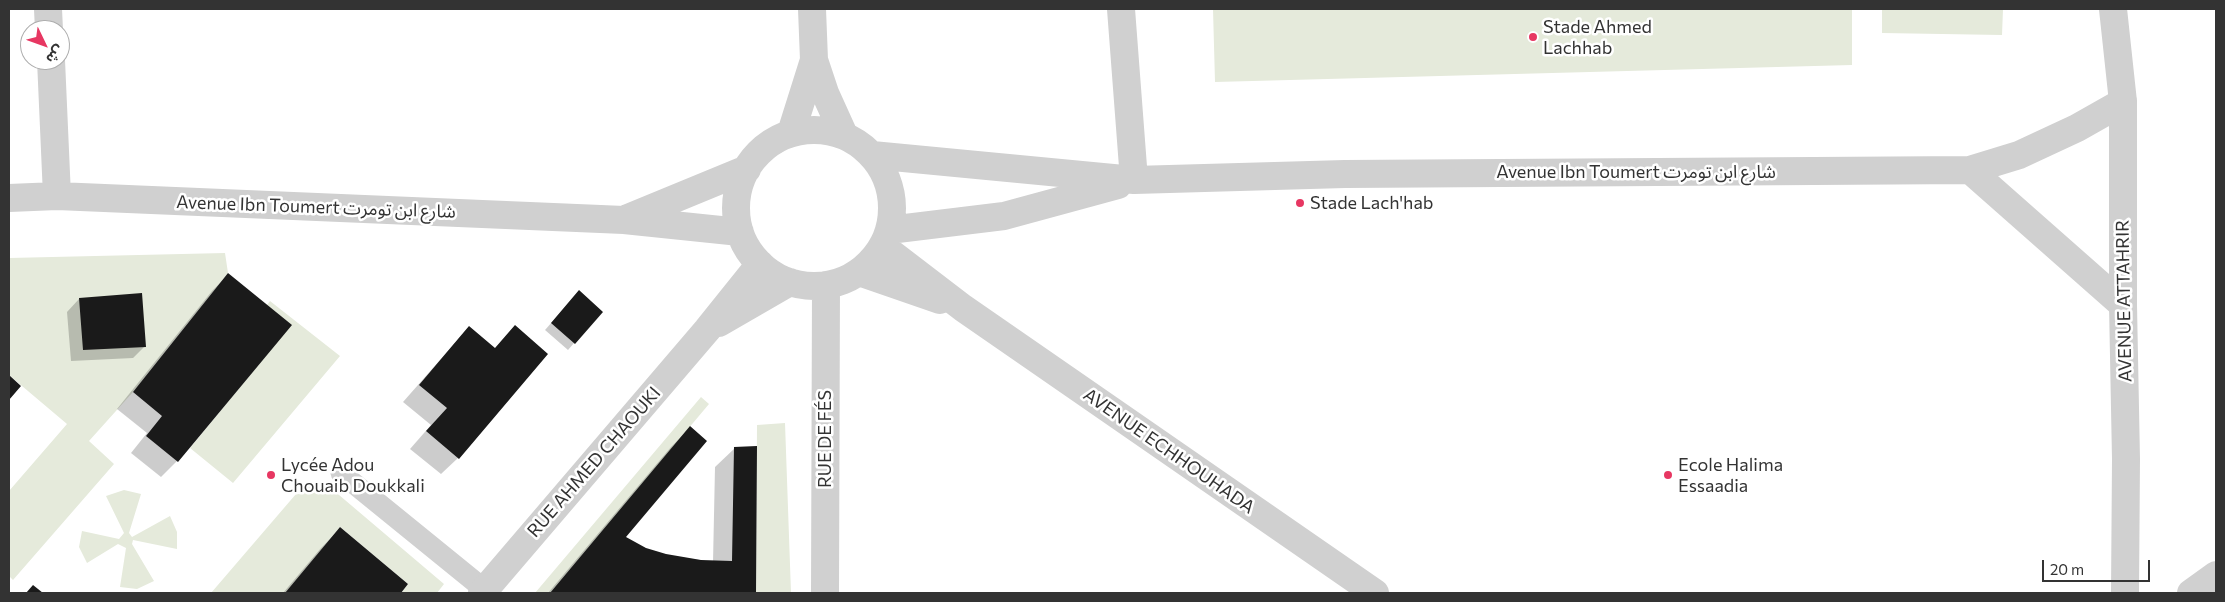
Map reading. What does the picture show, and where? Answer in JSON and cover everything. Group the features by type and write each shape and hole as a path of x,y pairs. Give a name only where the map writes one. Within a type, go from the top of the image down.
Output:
{"street":[{"path":"812,9 814,60 825,92 844,135"},
{"path":"1121,9 1134,180"},
{"name":"AVENUE ATTAHRIR","path":"2114,9 2123,102 2126,593"},
{"path":"791,134 814,60"},
{"path":"51,70 57,196"},
{"name":"Avenue Ibn Toumert شارع ابن تومرت","path":"872,155 1134,180 1345,174 1970,170 2019,155 2077,128 2123,102"},
{"path":"819,130 844,135 860,143 872,155 887,177 892,194 892,212 886,238 872,261 859,272 843,280 814,286 779,278 760,264 748,249 740,232 736,200 746,169 752,160 768,145 791,134 819,130"},
{"name":"Avenue Ibn Toumert شارع ابن تومرت","path":"624,220 746,169"},
{"path":"1970,170 2123,305"},
{"name":"Avenue Ibn Toumert شارع ابن تومرت","path":"886,238 1004,216 1134,180"},
{"name":"Avenue Ibn Toumert شارع ابن تومرت","path":"9,198 57,196 624,220 740,232"},
{"name":"AVENUE ECHHOUHADA","path":"886,238 963,308 1374,593"},
{"name":"RUE AHMED CHAOUKI","path":"483,591 707,330 760,264"},
{"name":"AVENUE ECHHOUHADA","path":"859,272 963,308"},
{"name":"RUE AHMED CHAOUKI","path":"707,330 790,282"},
{"name":"RUE DE FÉS","path":"825,593 826,285"},
{"path":"2191,593 2216,575"}],"lane":[{"path":"341,473 483,591"}],"shaded area":[{"name":"Stade Ahmed Lachhab","path":"1213,9 1852,9 1852,65 1215,82"},
{"path":"1882,9 2003,9 2002,35 1882,33"},
{"path":"225,253 228,273 133,392 89,441 114,464 13,580 9,576 9,491 67,424 9,375 9,258"},
{"path":"270,301 340,356 233,483 190,448 291,325 267,305"},
{"path":"701,397 709,404 550,593 535,593"},
{"path":"785,423 791,593 756,593 757,425"},
{"path":"315,484 332,489 444,584 437,593 401,593 408,584 340,527 285,593 211,593 296,494 303,487"},
{"path":"124,490 141,494 129,533 132,537 170,516 177,532 177,549 133,540 132,544 154,581 137,589 120,587 126,548 118,544 87,563 79,547 82,531 119,539 124,533 106,496"}],"building":[{"path":"228,273 292,325 178,462 146,436 162,416 133,392"},
{"path":"579,290 603,312 575,344 551,323"},
{"path":"142,293 146,347 83,350 79,298"},
{"path":"515,325 548,354 459,459 426,431 447,408 419,385 469,326 495,348"},
{"path":"9,375 21,386 9,400"},
{"path":"690,426 707,441 626,537 646,548 666,554 701,560 732,561 734,447 757,446 756,593 550,593"},
{"path":"340,527 408,584 401,593 285,593"},
{"path":"33,585 43,593 26,593"}],"place":[{"name":"Stade Ahmed Lachhab","path":"1533,37"},
{"name":"Stade Lach'hab","path":"1300,203"},
{"name":"Lycée Adou Chouaib Doukkali","path":"271,475"},
{"name":"Ecole Halima Essaadia","path":"1668,475"}]}
